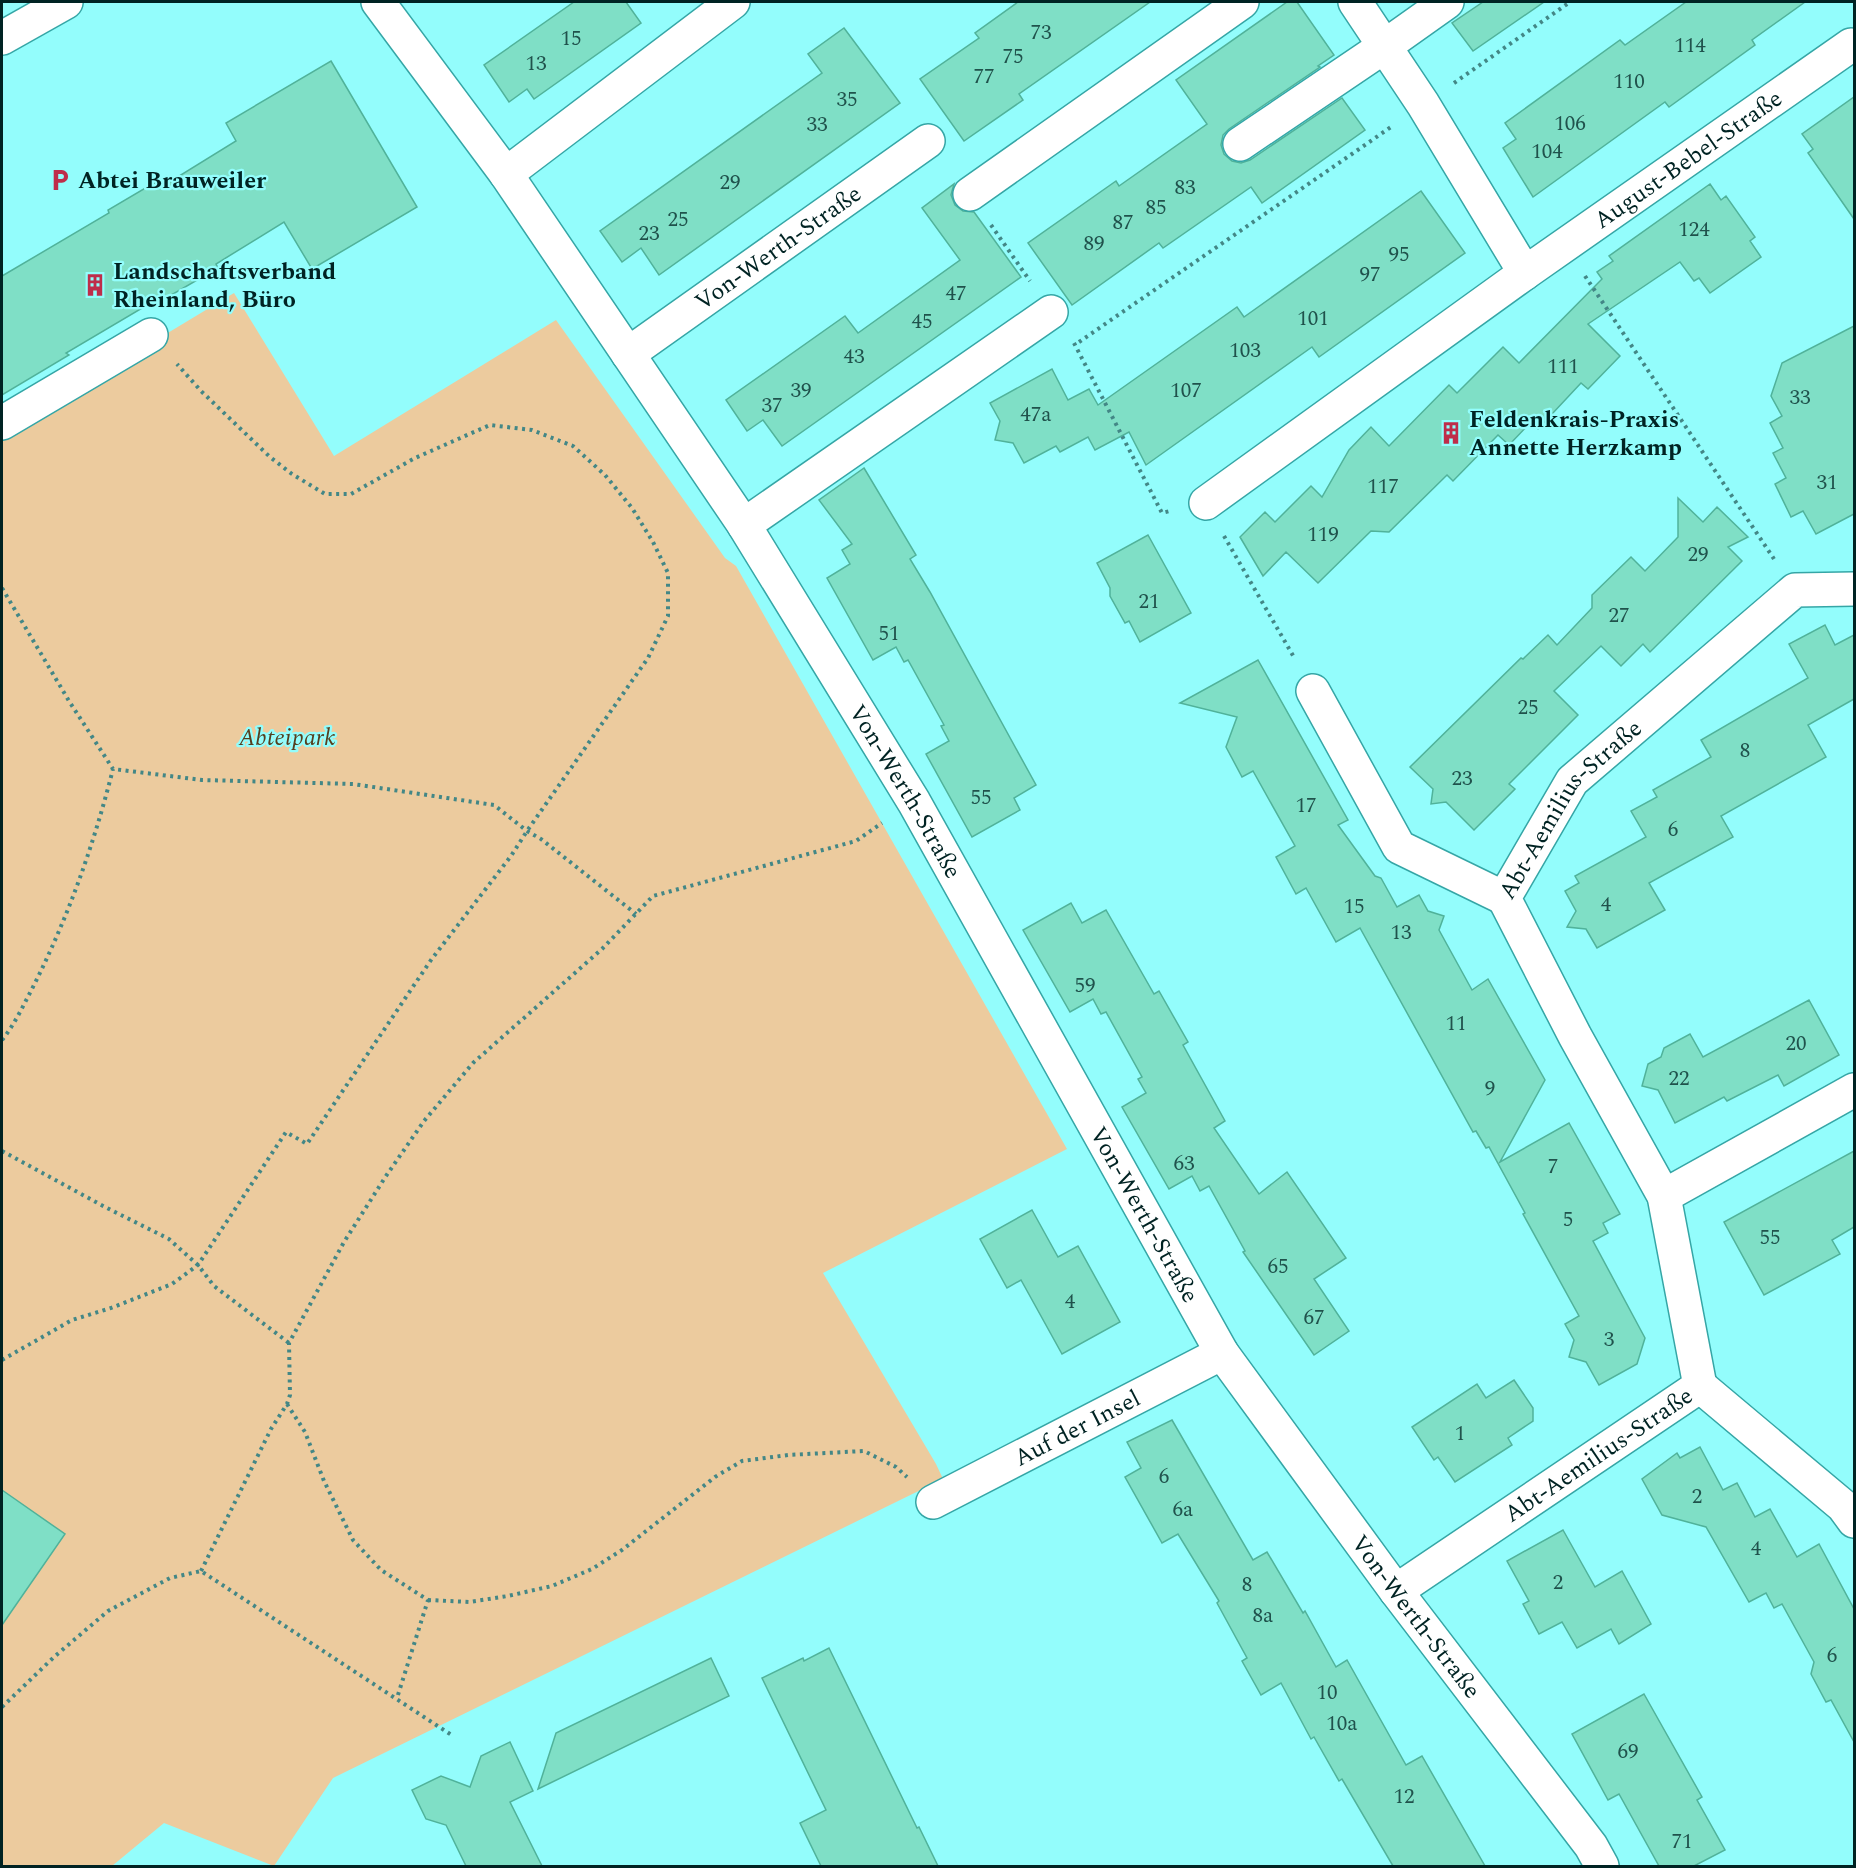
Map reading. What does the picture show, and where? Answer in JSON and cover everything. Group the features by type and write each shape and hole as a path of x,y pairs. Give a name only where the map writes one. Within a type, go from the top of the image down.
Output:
{"street":[{"path":"2,38 66,2"},
{"name":"Von-Werth-Straße","path":"379,2 506,174 744,525 914,802 1222,1353 1396,1591 1591,1846 1602,1866"},
{"path":"506,174 733,2"},
{"path":"970,194 1242,2"},
{"path":"1355,2 1423,104 1524,273"},
{"path":"1240,144 1447,2"},
{"name":"August-Bebel-Straße","path":"1206,503 1563,245 1851,45"},
{"name":"Von-Werth-Straße","path":"628,354 928,141"},
{"path":"744,525 1051,312"},
{"path":"2,423 151,335"},
{"path":"1795,590 1854,589"},
{"name":"Abt-Aemilius-Straße","path":"1396,1591 1700,1386 1664,1196 1575,1036 1504,898 1572,781 1795,590"},
{"path":"1313,691 1399,847 1504,898"},
{"path":"1664,1196 1854,1090"},
{"name":"Auf der Insel","path":"933,1502 1222,1353"},
{"path":"1700,1386 1844,1506 1854,1521"}],"path":[{"path":"1076,344 1570,2"},
{"path":"1563,245 1795,590"},
{"path":"2,1360 72,1320 111,1308 172,1284 198,1265 286,1132 307,1144 431,960 511,856 648,658 668,616 668,573 653,542 632,508 605,475 573,446 532,430 490,426 415,459 351,494 325,494 291,474 270,457 201,391 151,335"},
{"path":"1206,503 1313,691"},
{"path":"2,588 69,701 113,769 96,834 69,906 41,970 12,1028 2,1040"},
{"path":"113,769 202,780 353,784 494,805 636,914"},
{"path":"201,1571 271,1429 288,1404 290,1395 289,1343 344,1242 424,1121 473,1063 602,950 653,896 856,841 914,802"},
{"path":"2,1151 169,1239 198,1265 214,1286 289,1343"},
{"path":"288,1404 305,1432 324,1480 353,1540 381,1570 428,1600 469,1602 508,1596 552,1586 592,1569 622,1550 714,1477 742,1461 788,1455 864,1451 896,1467 933,1502"},
{"path":"2,1707 54,1657 108,1611 170,1578 201,1571 453,1736"},
{"path":"397,1698 428,1600"}],"green space":[{"name":"Abteipark","path":"234,293 334,456 556,320 725,558 736,566 1067,1149 823,1273 943,1479 333,1778 274,1866 164,1823 112,1866 2,1866 2,433"}],"building":[{"path":"574,2 626,2 641,23 534,99 527,89 509,102 484,65"},
{"path":"1018,2 1150,2 1019,94 1023,100 964,141 920,79 979,38 975,33"},
{"path":"1287,2 1297,2 1334,55 1229,129 1223,135 1221,145 1224,154 1232,161 1241,163 1250,160 1342,98 1365,130 1262,203 1251,187 1163,248 1159,243 1072,305 1028,243 1116,181 1119,186 1207,124 1176,80"},
{"path":"1483,2 1544,2 1473,51 1452,23"},
{"path":"1686,2 1805,2 1752,40 1755,45 1669,107 1665,102 1533,197 1503,148 1516,139 1505,123 1620,40 1625,45"},
{"path":"844,28 900,103 659,275 641,248 622,262 600,231 822,73 808,54"},
{"path":"331,61 417,207 312,269 284,222 216,264 218,268 161,301 159,298 66,353 69,355 2,395 2,276 109,213 108,210 164,177 168,183 236,141 226,123"},
{"path":"1854,97 1854,219 1808,153 1813,149 1802,134"},
{"path":"954,184 951,195 955,205 963,211 974,212 1021,277 782,446 763,420 747,431 726,400 845,316 858,333 960,260 922,208"},
{"path":"1710,184 1721,200 1726,196 1755,237 1750,241 1761,257 1710,293 1699,278 1694,281 1680,262 1588,324 1620,356 1588,389 1581,383 1538,429 1531,422 1509,445 1498,435 1453,481 1447,475 1389,532 1371,531 1318,583 1286,552 1263,576 1240,537 1265,512 1275,522 1311,486 1322,497 1349,450 1371,427 1389,446 1449,385 1457,393 1503,347 1519,363 1602,279 1597,272 1613,261 1609,256"},
{"path":"1421,191 1465,253 1319,357 1312,347 1146,465 1129,432 1095,450 1088,437 1060,452 1056,446 1024,463 1013,443 995,440 1000,421 990,403 1052,369 1068,400 1089,389 1098,405 1237,307 1244,317"},
{"path":"1854,326 1854,514 1816,534 1803,511 1791,517 1775,484 1786,478 1773,453 1783,448 1770,423 1782,416 1771,396 1782,363"},
{"path":"864,468 916,555 910,559 1036,785 1014,798 1020,810 972,837 926,754 949,741 941,726 944,725 908,660 904,662 896,647 873,660 827,578 850,564 842,550 852,544 819,500"},
{"path":"1678,498 1703,522 1717,507 1748,537 1728,547 1742,561 1650,652 1643,644 1621,666 1601,646 1554,691 1578,715 1509,784 1515,789 1474,830 1446,802 1431,804 1433,789 1410,767 1521,658 1523,659 1548,635 1557,645 1592,608 1592,595 1631,557 1645,571 1678,537"},
{"path":"1148,535 1191,613 1140,642 1129,621 1125,623 1110,596 1110,588 1097,563"},
{"path":"1825,625 1835,645 1854,635 1854,699 1808,725 1826,757 1721,816 1733,837 1649,883 1665,910 1597,948 1586,929 1567,927 1576,911 1565,891 1579,883 1575,876 1646,837 1631,811 1657,797 1653,790 1711,757 1701,740 1808,678 1789,644"},
{"path":"1258,660 1348,820 1338,825 1375,876 1381,878 1397,907 1419,895 1428,911 1444,916 1439,930 1472,990 1488,979 1545,1080 1500,1162 1569,1123 1620,1214 1603,1223 1608,1233 1593,1241 1645,1338 1637,1364 1599,1385 1586,1362 1569,1357 1574,1340 1565,1324 1579,1316 1489,1147 1486,1148 1476,1131 1473,1132 1360,928 1336,942 1306,888 1296,894 1276,857 1295,846 1253,771 1242,777 1226,747 1237,717 1180,703"},
{"path":"1071,903 1082,923 1106,910 1154,994 1159,991 1188,1042 1183,1045 1225,1121 1214,1128 1259,1194 1287,1172 1346,1258 1314,1279 1349,1331 1314,1355 1243,1252 1245,1251 1209,1186 1200,1191 1192,1176 1169,1189 1122,1107 1146,1093 1138,1079 1142,1077 1106,1012 1101,1014 1093,999 1070,1012 1023,930"},
{"path":"1809,1000 1839,1055 1784,1086 1778,1075 1727,1101 1724,1097 1675,1123 1658,1090 1642,1086 1648,1064 1661,1057 1664,1048 1690,1034 1703,1057"},
{"path":"1854,1151 1854,1227 1832,1240 1840,1254 1764,1295 1724,1222"},
{"path":"1032,1210 1058,1257 1078,1246 1120,1322 1062,1354 1021,1280 1007,1288 980,1239"},
{"path":"1514,1380 1533,1408 1533,1421 1508,1438 1512,1445 1455,1482 1438,1457 1434,1460 1412,1427 1477,1384 1486,1398"},
{"path":"1172,1420 1253,1560 1267,1552 1303,1613 1305,1611 1336,1667 1347,1660 1406,1765 1422,1756 1485,1866 1393,1866 1342,1779 1339,1781 1314,1737 1311,1739 1281,1683 1261,1695 1242,1661 1247,1658 1217,1603 1219,1601 1178,1534 1162,1543 1125,1477 1141,1468 1127,1442"},
{"path":"1700,1447 1723,1490 1737,1483 1755,1517 1770,1509 1797,1557 1819,1544 1854,1609 1854,1742 1831,1700 1826,1702 1811,1674 1814,1662 1782,1604 1774,1608 1766,1593 1749,1602 1706,1527 1662,1515 1642,1479 1677,1453 1680,1458"},
{"path":"2,1490 65,1534 2,1625"},
{"path":"1563,1530 1595,1587 1622,1571 1651,1624 1619,1644 1611,1629 1577,1648 1562,1622 1539,1634 1523,1604 1529,1601 1507,1561"},
{"path":"829,1648 938,1866 821,1866 800,1823 826,1810 762,1678"},
{"path":"711,1658 729,1696 538,1789 556,1733"},
{"path":"1644,1694 1702,1797 1697,1800 1725,1850 1694,1866 1659,1866 1619,1794 1608,1800 1572,1734"},
{"path":"510,1742 533,1791 510,1802 542,1866 466,1866 446,1825 426,1819 412,1790 441,1776 470,1787 481,1756"}],"place":[{"name":"Abtei Brauweiler","path":"60,180"},
{"name":"Landschaftsverband Rheinland, Büro","path":"95,285"},
{"name":"Feldenkrais-Praxis Annette Herzkamp","path":"1451,433"}]}
